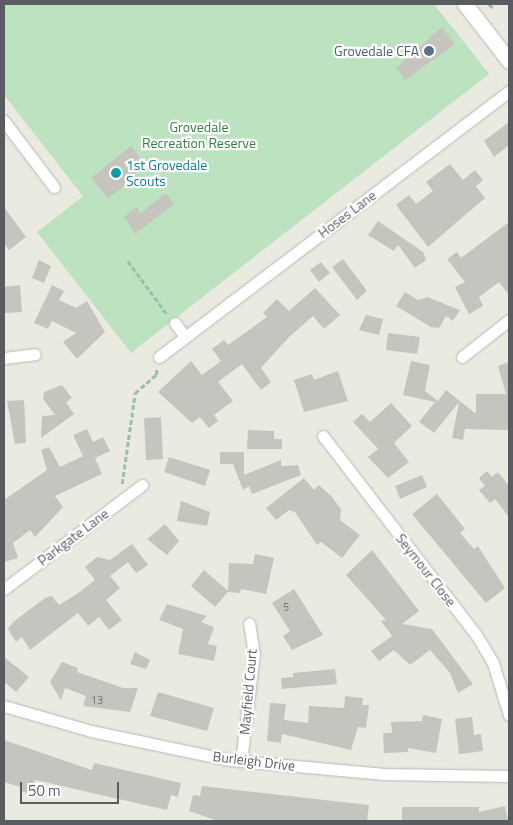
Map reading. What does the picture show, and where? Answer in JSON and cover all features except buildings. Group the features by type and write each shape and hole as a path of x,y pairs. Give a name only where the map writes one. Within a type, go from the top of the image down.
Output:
{"street":[{"path":"465,4 509,61"},
{"name":"Hoses Lane","path":"159,357 509,91"},
{"path":"4,121 54,187"},
{"path":"462,357 509,320"},
{"path":"175,323 185,337"},
{"path":"4,358 35,354"},
{"name":"Seymour Close","path":"323,436 477,636 493,664 509,715"},
{"name":"Parkgate Lane","path":"4,590 142,485"},
{"name":"Mayfield Court","path":"241,761 254,654 249,623"},
{"name":"Burleigh Drive","path":"4,706 91,731 241,761 384,774 509,776"}],"path":[{"path":"490,4 494,9"},
{"path":"128,261 175,323"},
{"path":"122,501 134,393 156,376 159,357"}],"green space":[{"name":"Grovedale Recreation Reserve","path":"4,4 434,4 489,74 131,353 37,232 83,196 4,95"}],"place":[{"name":"Grovedale CFA","path":"429,51"},
{"name":"1st Grovedale Scouts","path":"116,173"}]}
